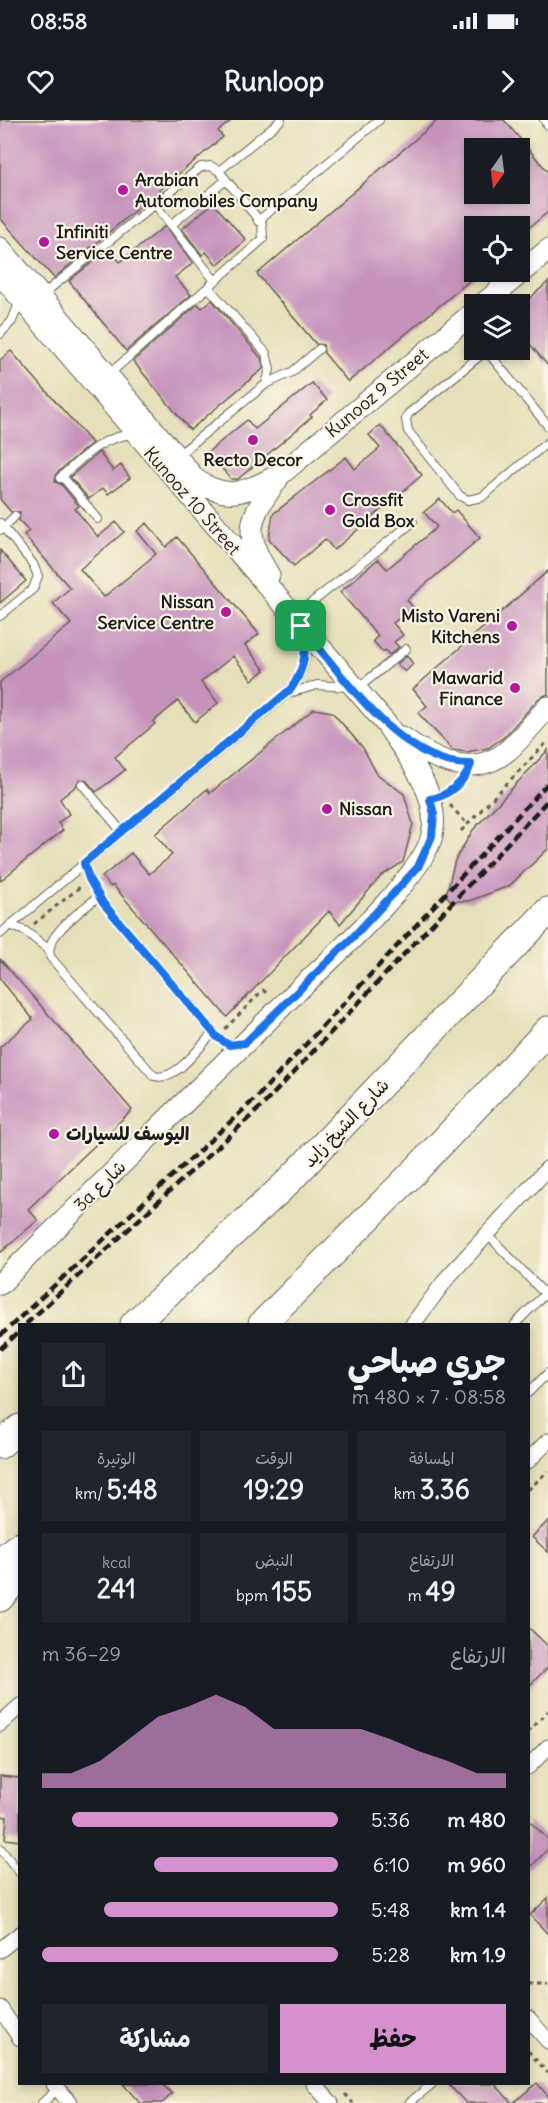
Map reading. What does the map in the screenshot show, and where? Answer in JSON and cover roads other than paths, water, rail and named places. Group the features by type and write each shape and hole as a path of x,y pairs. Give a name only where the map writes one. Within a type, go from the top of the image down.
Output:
{"highway":[{"name":"شارع الشيخ زايد","path":"135,1323 285,1185 548,911"},
{"path":"263,1323 416,1170 548,1030"},
{"path":"0,1445 18,1430"},
{"path":"0,1561 18,1547"},
{"path":"0,1598 18,1577"}],"street":[{"name":"Kunooz 10 Street","path":"0,248 31,297 135,434 387,725"},
{"path":"495,294 548,249"},
{"name":"Kunooz 10 Street","path":"0,274 31,297 107,376 196,480"},
{"name":"Kunooz 9 Street","path":"196,480 214,490 236,493 256,488 281,474 464,327"},
{"name":"Kunooz 9 Street","path":"281,474 256,509 251,530 254,551 293,618"},
{"path":"387,725 434,759 446,763 471,764 484,762 506,751 548,707"},
{"name":"3a شارع","path":"0,1284 354,936 418,867 432,836 436,798 387,725"},
{"path":"414,1323 447,1278 548,1168"},
{"path":"530,1459 548,1441"},
{"path":"0,1724 18,1708"},
{"path":"530,1765 548,1747"},
{"path":"0,1950 18,1936"},
{"path":"0,2008 5,2021 18,2036"},
{"path":"537,2020 548,2041"},
{"path":"315,2085 331,2103"},
{"path":"56,2086 70,2103"}],"lane":[{"path":"219,171 281,120"},
{"path":"258,220 379,120"},
{"path":"544,120 548,125"},
{"path":"0,334 31,297 201,167 211,166 219,171 264,229 260,243 107,376"},
{"path":"171,225 226,180"},
{"path":"155,204 212,284 266,353 270,369 266,384"},
{"path":"176,457 266,384 292,372 319,349"},
{"path":"475,360 408,414 406,419 408,431 460,496 473,501 482,497 548,442"},
{"path":"495,360 548,426"},
{"path":"98,519 61,477 95,446 112,437 135,434"},
{"path":"0,616 33,589 38,576 33,564 1,527 15,516"},
{"path":"0,934 283,697 291,689 303,668 305,640 293,618 413,522"},
{"path":"283,697 299,689 317,685 337,685 356,690 406,649"},
{"path":"82,784 122,832"},
{"path":"84,863 89,879 99,896 215,1035 229,1045 245,1043"},
{"path":"48,949 52,938 99,896"},
{"path":"10,925 26,931 48,949 51,958 149,1073 159,1077 169,1076 215,1035"},
{"path":"487,1234 547,1293 516,1323"},
{"path":"530,1391 548,1373"},
{"path":"0,1848 18,1870"},
{"path":"409,2103 431,2085"},
{"path":"42,2103 56,2086"}],"railway":[{"path":"0,1336 257,1097 548,783"},
{"path":"27,1323 264,1104 548,800"},
{"path":"0,1349 18,1333"}],"place":[{"name":"Arabian Automobiles Company","path":"123,190"},
{"name":"Infiniti Service Centre","path":"44,242"},
{"name":"Recto Decor","path":"253,440"},
{"name":"Crossfit Gold Box","path":"330,510"},
{"name":"Nissan Service Centre","path":"226,612"},
{"name":"Misto Vareni Kitchens","path":"512,626"},
{"name":"Mawarid Finance","path":"515,688"},
{"name":"Nissan","path":"327,809"},
{"name":"اليوسف للسيارات","path":"54,1134"}]}
